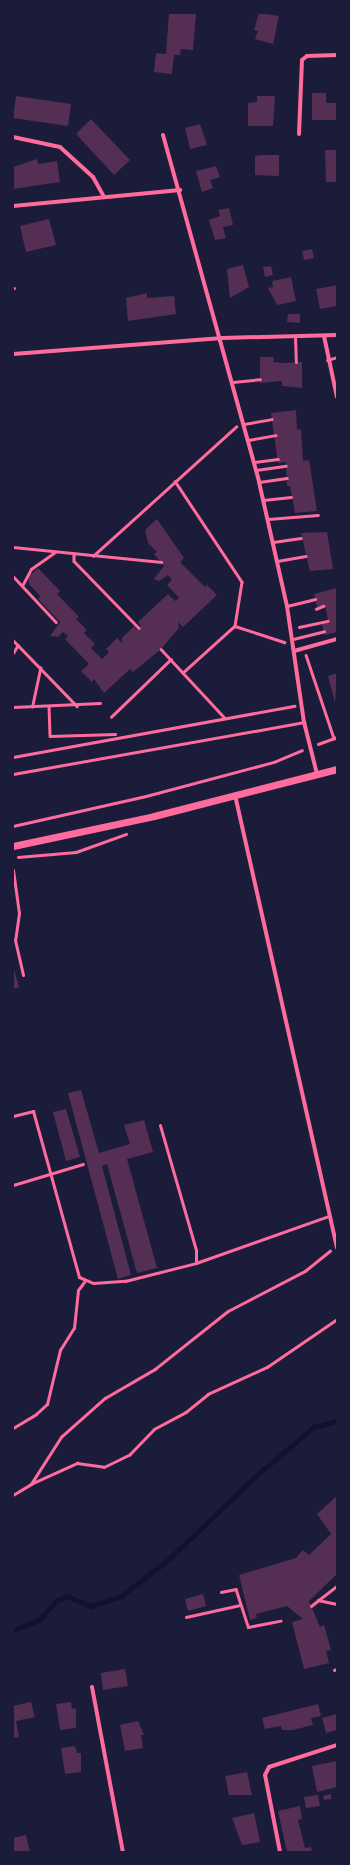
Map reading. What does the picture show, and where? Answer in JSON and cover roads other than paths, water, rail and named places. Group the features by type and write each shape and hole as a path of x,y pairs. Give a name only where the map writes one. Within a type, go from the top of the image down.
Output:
{"street":[{"path":"298,134 302,60 307,56 337,55"},
{"path":"163,135 222,338 268,519 293,639 304,722 318,774"},
{"path":"13,137 60,147 93,177 104,197"},
{"path":"13,206 180,190"},
{"path":"13,354 222,338 337,335"},
{"path":"324,336 327,360 335,384 337,397"},
{"path":"294,651 337,639"},
{"path":"13,846 236,795 337,769"},
{"path":"236,795 337,1247"},
{"path":"92,1687 123,1852"},
{"path":"280,1852 265,1775 275,1763 337,1745"}],"lane":[{"path":"295,337 296,362"},
{"path":"327,360 337,357"},
{"path":"233,382 260,379"},
{"path":"244,424 272,419"},
{"path":"248,440 276,435"},
{"path":"254,462 278,459"},
{"path":"256,470 286,466"},
{"path":"259,482 287,478"},
{"path":"263,500 291,497"},
{"path":"268,519 318,515"},
{"path":"273,542 301,538"},
{"path":"277,561 306,556"},
{"path":"286,606 315,599"},
{"path":"293,639 324,631"},
{"path":"13,774 304,722"},
{"path":"13,870 19,913 15,940 22,975"},
{"path":"13,1116 33,1111 79,1277 84,1282 125,1281 196,1263 330,1216"},
{"path":"160,1125 196,1250 196,1263"},
{"path":"13,1185 51,1172 83,1164"},
{"path":"13,1428 36,1414 47,1404 60,1350 74,1328 78,1290 84,1282"}],"waterway":[{"path":"13,1630 39,1620 56,1601 67,1596 91,1606 121,1596 169,1559 259,1473 314,1427 337,1421"}]}
